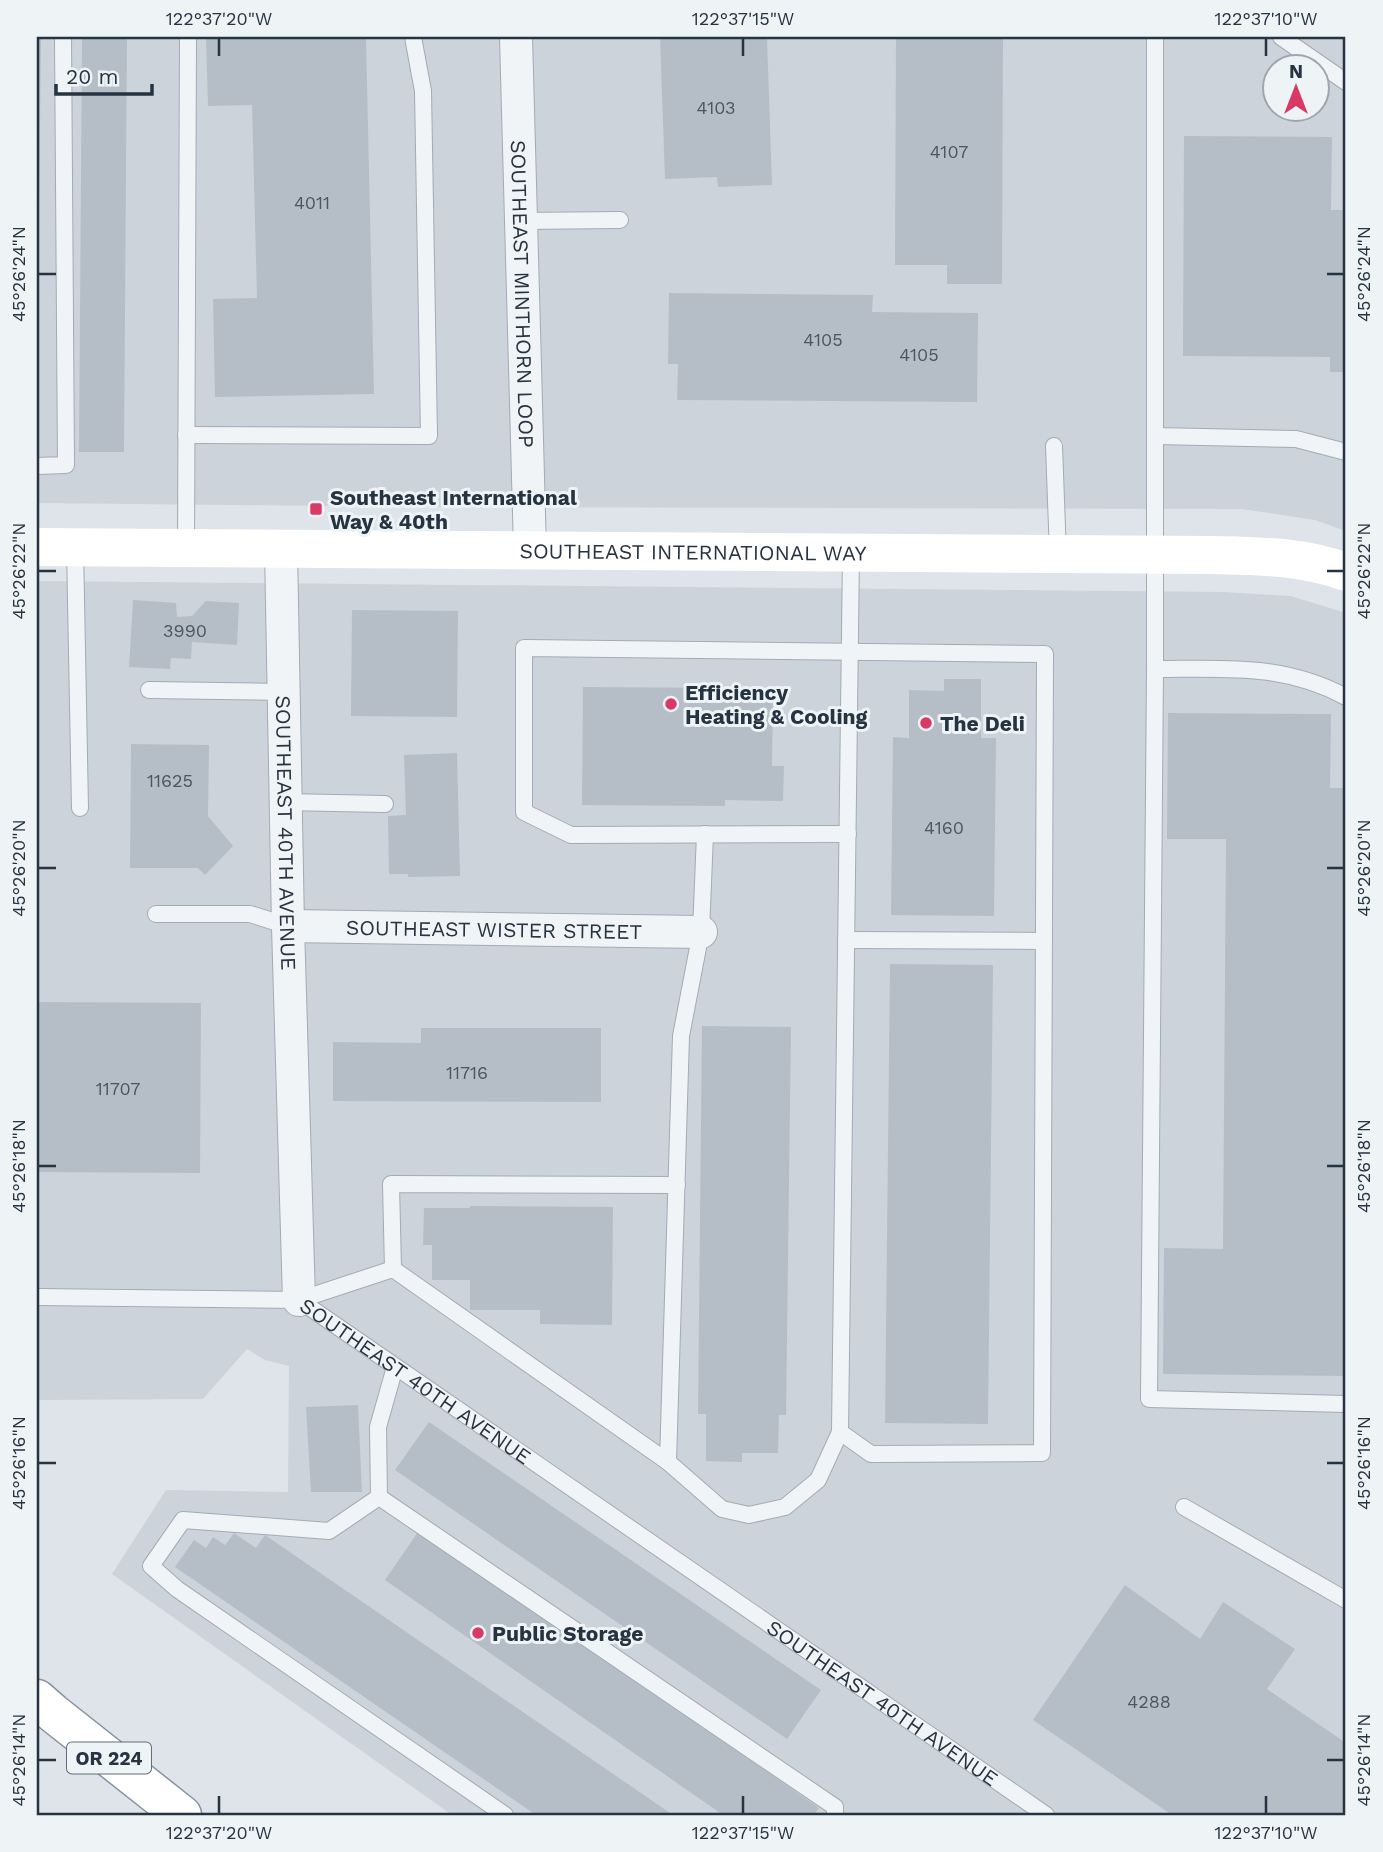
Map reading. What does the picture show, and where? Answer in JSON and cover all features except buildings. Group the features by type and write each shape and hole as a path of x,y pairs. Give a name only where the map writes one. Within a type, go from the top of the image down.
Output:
{"main road":[{"name":"SOUTHEAST INTERNATIONAL WAY","path":"37,547 1156,555 1281,558 1311,562 1346,572"},
{"name":"OR 224","path":"37,1699 181,1815"}],"street":[{"name":"SOUTHEAST MINTHORN LOOP","path":"516,37 530,550"},
{"name":"SOUTHEAST 40TH AVENUE","path":"281,549 299,1300"},
{"name":"SOUTHEAST WISTER STREET","path":"288,926 701,932"}],"lane":[{"path":"37,466 66,465 63,37"},
{"path":"186,548 188,37"},
{"path":"186,435 429,436 423,91 413,37"},
{"path":"1155,37 1156,669 1149,1399 1346,1404"},
{"path":"1282,37 1346,82"},
{"path":"521,221 620,220"},
{"path":"1156,436 1296,439 1346,452"},
{"path":"1055,446 1058,555"},
{"path":"75,547 80,808"},
{"path":"393,1269 668,1462 722,1509 749,1516 785,1507 818,1480 840,1432 851,553"},
{"path":"840,1432 871,1454 1042,1453 1045,654 524,648 524,812 571,835 848,834"},
{"path":"1156,669 1250,669 1300,677 1346,697"},
{"path":"149,690 283,692"},
{"path":"285,803 385,804"},
{"path":"668,1462 681,1036 701,932 705,834"},
{"path":"156,914 250,914 288,926"},
{"path":"846,940 1044,941"},
{"path":"393,1269 391,1184 677,1185"},
{"path":"37,1297 299,1300 393,1269"},
{"name":"SOUTHEAST 40TH AVENUE","path":"299,1300 1046,1815"},
{"path":"379,1497 379,1427 395,1367"},
{"path":"379,1497 329,1531 183,1520 151,1566 177,1589 505,1815"},
{"path":"379,1497 835,1807 835,1815"},
{"path":"1184,1507 1346,1600"}],"shaded area":[{"path":"37,37 1346,37 1346,531 1315,520 1242,509 37,503"},
{"path":"37,581 1223,592 1291,596 1346,613 1346,1815 452,1815 112,1574 166,1490 288,1492 289,1366 265,1360 247,1349 203,1399 37,1400"}],"place":[{"name":"Southeast International Way & 40th","path":"316,509"},
{"name":"Efficiency Heating & Cooling","path":"671,704"},
{"name":"The Deli","path":"926,723"},
{"name":"Public Storage","path":"478,1633"}]}
